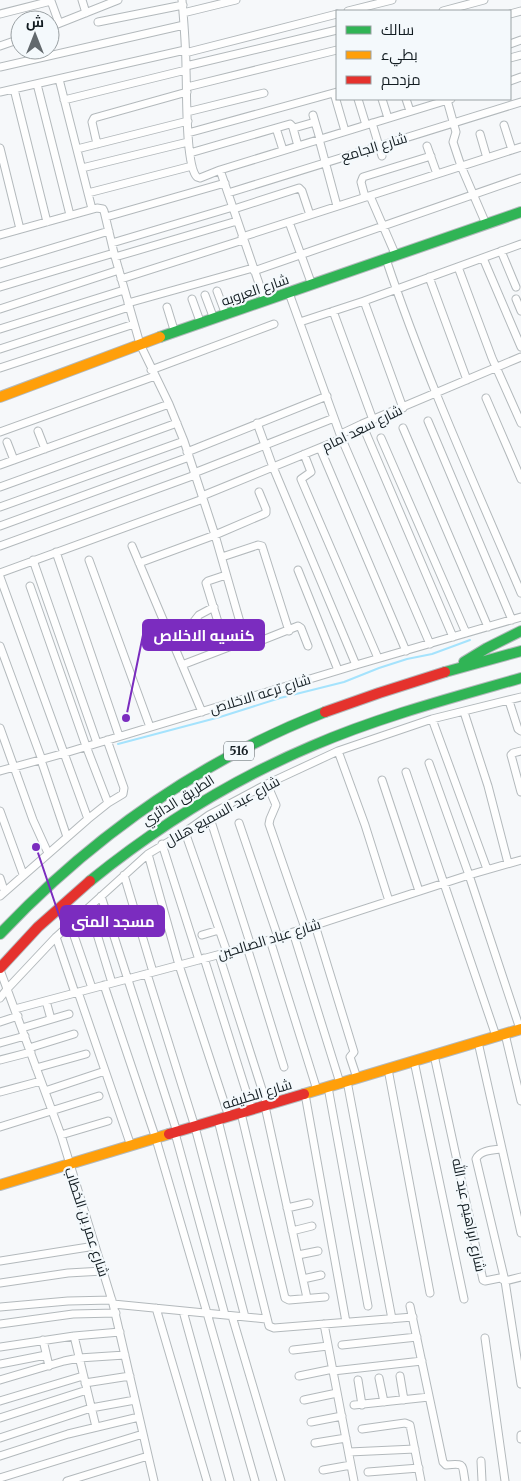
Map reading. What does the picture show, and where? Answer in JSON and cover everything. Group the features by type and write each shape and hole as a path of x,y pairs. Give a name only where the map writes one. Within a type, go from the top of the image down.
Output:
{"main road":[{"name":"شارع العروبه","path":"0,397 140,344 521,212"},
{"path":"454,669 487,648 521,631"},
{"name":"الطريق الدائري","path":"1,933 66,869 130,819 177,786 244,749 332,709 454,669 521,651"},
{"name":"الطريق الدائري","path":"0,969 9,957 57,908 113,860 170,820 223,788 286,757 350,730 521,678"},
{"name":"شارع الخليفه","path":"0,1185 521,1029"}],"street":[{"path":"82,0 86,13"},
{"path":"60,23 118,0"},
{"path":"98,22 183,6 236,0"},
{"path":"352,10 392,0"},
{"path":"447,10 484,0"},
{"path":"16,10 52,1 55,10"},
{"path":"183,6 188,142 194,176 200,178 283,150 410,112 429,102 443,100"},
{"path":"0,92 185,51 336,14"},
{"path":"0,67 184,25"},
{"path":"64,100 336,30"},
{"path":"97,144 92,122 94,118 187,89 336,50"},
{"path":"59,79 92,209"},
{"path":"37,84 70,215"},
{"path":"14,89 47,222"},
{"path":"188,134 335,92"},
{"path":"187,112 264,93"},
{"path":"337,100 345,131"},
{"path":"358,100 382,156"},
{"path":"382,100 388,118"},
{"path":"406,100 410,112"},
{"path":"450,100 456,134 454,142 461,166 486,224"},
{"name":"شارع الجامع","path":"228,193 521,102"},
{"path":"293,128 314,118 337,206"},
{"path":"77,149 188,121"},
{"path":"190,153 290,124 298,146"},
{"path":"504,125 512,150"},
{"path":"276,128 283,150"},
{"path":"480,134 487,158"},
{"path":"82,168 188,142"},
{"path":"427,146 437,174"},
{"path":"121,279 337,206 521,147"},
{"path":"0,148 20,229"},
{"path":"431,156 364,177 361,182 383,225 396,289 436,394 521,593"},
{"path":"88,193 192,166"},
{"path":"220,170 265,301"},
{"path":"0,348 129,305 301,254 521,178"},
{"path":"106,217 224,183"},
{"path":"112,243 298,188 302,191 310,215"},
{"path":"0,235 92,209 103,209 114,255 140,344 170,404 215,535 244,636 242,642"},
{"path":"0,287 238,221"},
{"path":"289,222 312,285"},
{"path":"0,264 109,231"},
{"path":"300,322 521,244"},
{"path":"501,251 516,287"},
{"path":"483,258 521,347"},
{"path":"458,267 496,368 521,423"},
{"path":"0,309 119,270"},
{"path":"429,277 467,380"},
{"path":"0,330 124,290"},
{"path":"217,291 226,315"},
{"path":"289,293 341,437 430,644"},
{"path":"205,295 214,319"},
{"path":"192,299 201,324"},
{"path":"516,299 521,311"},
{"path":"364,301 403,408"},
{"path":"167,308 175,333"},
{"path":"333,311 373,420"},
{"path":"0,368 134,324"},
{"path":"0,432 274,324"},
{"name":"شارع سعد امام","path":"0,572 202,497 340,440 343,434 362,424 496,368 520,360"},
{"path":"0,526 188,455 326,396"},
{"path":"486,398 521,479"},
{"path":"0,466 170,404"},
{"path":"0,546 195,474 334,418"},
{"path":"428,421 512,620"},
{"path":"0,487 177,423"},
{"path":"257,424 356,665"},
{"path":"362,424 453,637"},
{"path":"403,428 488,627"},
{"path":"38,431 45,449"},
{"path":"381,438 466,633"},
{"path":"0,507 184,441"},
{"path":"7,442 14,460"},
{"path":"320,448 406,650"},
{"path":"304,454 312,472 301,478 378,658"},
{"path":"139,563 215,535 266,513 259,492"},
{"path":"222,557 258,545 262,546 288,631"},
{"path":"132,546 202,712"},
{"path":"56,552 120,736"},
{"path":"33,560 97,743"},
{"path":"89,560 150,727"},
{"path":"298,570 338,670"},
{"path":"226,576 207,582 226,648"},
{"path":"0,577 88,819"},
{"path":"30,586 108,803"},
{"path":"170,636 192,624 198,615 214,607"},
{"name":"شارع ترعه الاخلاص","path":"0,771 64,754 378,658 521,617"},
{"path":"182,665 242,642 248,644 255,643 300,627 308,646"},
{"path":"0,646 67,837"},
{"name":"شارع عبد السميع هلال","path":"0,998 56,937 124,875 162,844 185,832 209,815 267,784 338,751 432,719 521,698"},
{"path":"509,701 518,730 521,731"},
{"path":"464,712 488,786 508,863"},
{"path":"432,719 487,869"},
{"path":"0,728 33,820 48,854"},
{"path":"2,893 88,819 123,794 124,788 107,740"},
{"path":"338,751 390,901"},
{"path":"521,751 513,753 511,757 521,792"},
{"path":"428,763 469,875 521,1029"},
{"path":"406,772 443,883 500,1035 521,1101"},
{"path":"382,780 419,891"},
{"path":"267,784 276,804 270,824 305,928"},
{"path":"0,811 23,874"},
{"path":"209,815 284,1067"},
{"path":"239,823 278,937"},
{"path":"185,832 227,952"},
{"path":"162,844 252,1110"},
{"path":"148,854 179,965 229,1117"},
{"name":"شارع عباد الصالحين","path":"16,1013 46,1001 270,940 443,883 521,860"},
{"path":"124,875 150,973 196,1127 244,1317"},
{"path":"0,878 2,893"},
{"path":"101,896 176,1133 229,1316 281,1481"},
{"path":"89,908 112,983"},
{"path":"70,924 92,988"},
{"path":"315,925 354,1052 350,1058 348,1081"},
{"path":"202,935 219,930"},
{"path":"293,932 348,1081 392,1319"},
{"path":"56,937 131,1146"},
{"path":"270,940 317,1090"},
{"path":"218,954 266,1106 307,1298"},
{"name":"شارع عمر بن الخطاب","path":"0,969 52,1111 116,1313 154,1481"},
{"path":"104,985 156,1139 255,1481"},
{"path":"46,1001 51,1019"},
{"path":"0,1022 16,1013"},
{"path":"22,1028 69,1014"},
{"path":"0,1060 74,1034"},
{"path":"0,1043 25,1036"},
{"path":"478,1042 521,1233"},
{"path":"36,1068 86,1054"},
{"name":"شارع ابراهيم عبد الله","path":"434,1055 483,1280 500,1278 505,1281 521,1384"},
{"path":"414,1061 464,1299"},
{"path":"388,1069 430,1293"},
{"path":"45,1091 105,1071"},
{"path":"0,1092 41,1080"},
{"path":"328,1087 368,1306"},
{"path":"305,1094 346,1322"},
{"path":"0,1127 99,1096"},
{"path":"241,1113 284,1297 288,1300 325,1297"},
{"path":"60,1135 108,1120"},
{"path":"218,1120 269,1326 274,1328 413,1317"},
{"path":"502,1148 480,1153 476,1159 505,1281 521,1277"},
{"path":"287,1208 310,1203"},
{"path":"292,1231 312,1226"},
{"path":"0,1261 95,1246"},
{"path":"298,1255 318,1251"},
{"path":"0,1283 68,1273 103,1271"},
{"path":"303,1279 321,1275"},
{"path":"0,1307 68,1301 112,1302 266,1319"},
{"path":"410,1306 443,1462 446,1465 461,1464 465,1481"},
{"path":"156,1308 207,1481"},
{"path":"183,1311 230,1481"},
{"path":"0,1324 72,1314 116,1313"},
{"path":"324,1324 354,1481"},
{"path":"0,1347 74,1336 120,1332"},
{"path":"74,1336 96,1427"},
{"path":"342,1345 417,1337"},
{"path":"485,1338 505,1481"},
{"path":"43,1340 49,1366"},
{"path":"293,1350 328,1346"},
{"path":"0,1364 46,1355"},
{"path":"0,1380 79,1358 125,1355"},
{"path":"300,1376 333,1370 422,1360"},
{"path":"0,1401 85,1383 130,1376"},
{"path":"400,1376 404,1400"},
{"path":"379,1378 384,1402"},
{"path":"358,1380 358,1405 429,1397"},
{"path":"0,1418 85,1383"},
{"path":"304,1400 338,1393"},
{"path":"0,1438 91,1408 135,1400"},
{"path":"311,1422 342,1416"},
{"path":"0,1456 68,1434 139,1417"},
{"path":"362,1429 408,1424 411,1427 421,1481"},
{"path":"0,1478 143,1434"},
{"path":"316,1443 346,1438"},
{"path":"349,1452 415,1449"},
{"path":"67,1481 148,1456"},
{"path":"481,1461 482,1481"},
{"path":"324,1470 351,1465"},
{"path":"368,1472 419,1468"}],"waterway":[{"path":"118,744 220,717 280,698 344,682 379,668 407,659 432,654 470,640"}],"traffic: fast":[{"path":"160,337 521,212"},
{"path":"464,662 521,631"},
{"path":"445,672 521,651"},
{"path":"90,881 169,823 225,789 282,759 389,717 521,678"},
{"path":"0,934 72,865 150,805 191,778 234,754 325,712"}],"traffic: slow":[{"path":"0,397 160,337"},
{"path":"304,1094 521,1029"},
{"path":"0,1185 169,1134"}],"traffic: jam":[{"path":"325,712 445,672"},
{"path":"0,968 38,927 90,881"},
{"path":"169,1134 304,1094"}],"place":[{"name":"كنسيه الاخلاص","path":"126,718"},
{"name":"مسجد المنى","path":"36,847"}]}
